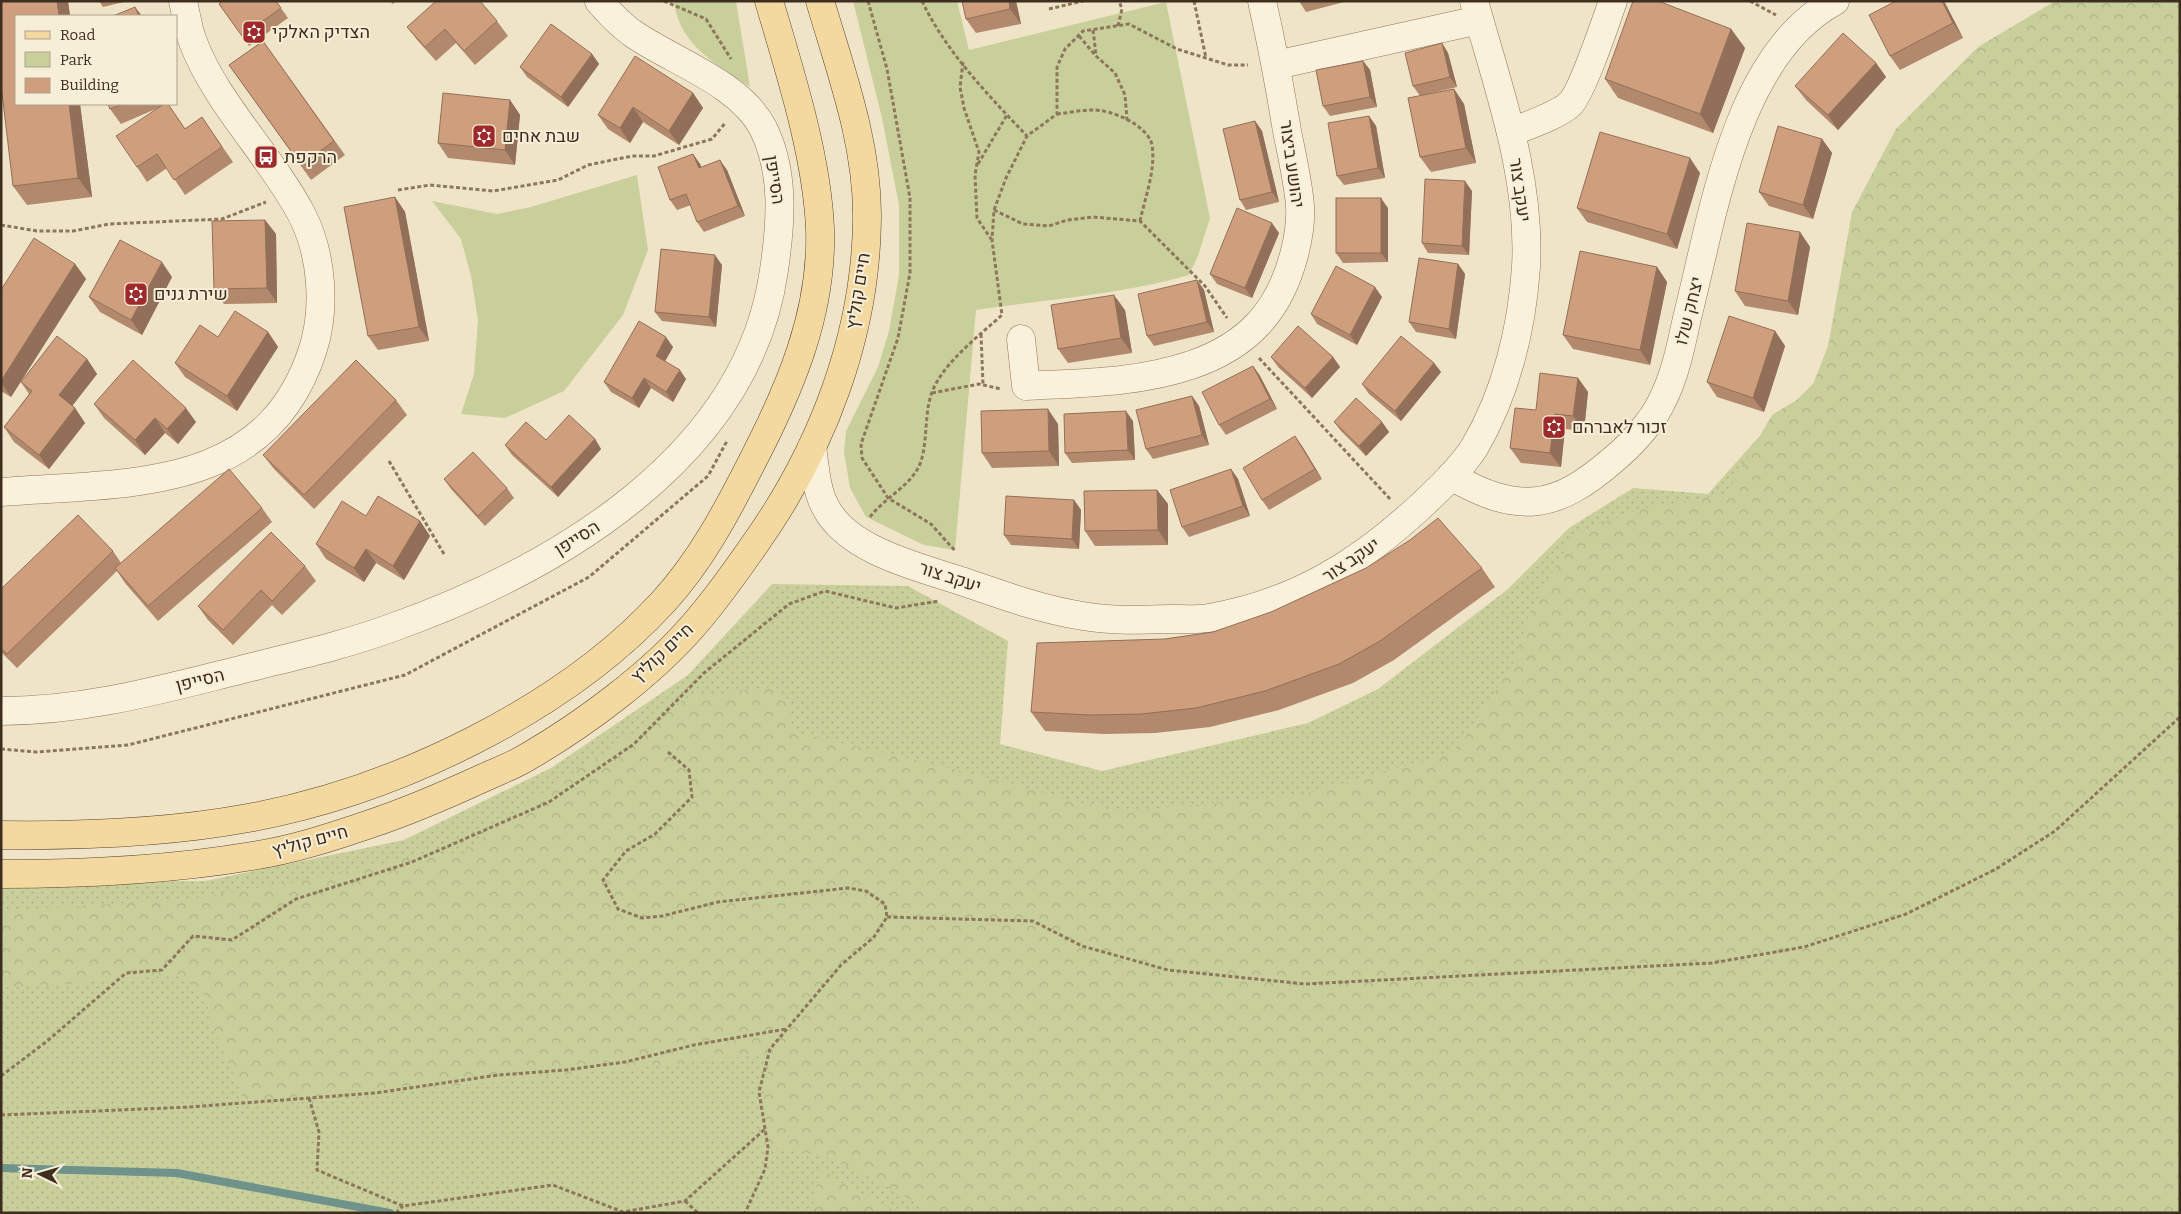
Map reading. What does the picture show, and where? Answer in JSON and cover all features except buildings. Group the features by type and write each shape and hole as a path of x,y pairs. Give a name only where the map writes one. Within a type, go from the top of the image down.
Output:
{"main road":[{"name":"חיים קוליץ","path":"1,835 108,834 248,818 320,800 403,772 508,724 575,678 620,643 662,603 700,557 773,422 800,357 812,313 818,267 820,230 816,190 788,64 769,1"},
{"name":"חיים קוליץ","path":"1,874 110,872 255,856 331,837 417,808 528,757 598,709 637,678 691,629 730,581 780,509 829,412 855,320 864,261 868,216 863,162 853,112 820,1"}],"street":[{"path":"1,492 148,480 185,472 226,456 247,445 269,427 292,397 308,364 318,334 321,302 313,245 302,217 287,191 215,85 202,61 192,41 182,1"},
{"name":"הסייפן","path":"1,711 32,711 119,700 337,645 391,628 454,603 574,543 646,489 679,457 727,398 745,365 759,333 772,287 780,200 774,159 762,127 744,103 671,54 630,32 599,1"},
{"name":"הסייפן","path":"626,1 642,23 671,54"},
{"name":"יהושע ביצור","path":"1026,386 1114,381 1191,365 1224,351 1242,340 1270,312 1289,274 1297,242 1300,207 1276,65 1262,1"},
{"path":"1511,132 1540,120 1570,104 1579,90 1613,1"},
{"name":"יצחק שלו","path":"1450,476 1478,492 1500,500 1530,502 1564,496 1595,476 1630,445 1662,402 1674,369 1731,146 1752,95 1781,46 1816,12 1835,1"},
{"path":"1276,65 1477,10"},
{"name":"יעקב צור","path":"812,447 824,506 837,526 854,539 911,564 1037,607 1084,617 1148,620 1208,618 1271,601 1322,581 1367,553 1408,518 1472,451 1494,409 1519,321 1526,267 1526,220 1511,132 1477,10"},
{"path":"1020,339 1026,386"}],"path":[{"path":"664,1 706,19 736,67"},
{"path":"922,1 962,62 982,88 1027,136"},
{"path":"1049,9 1083,1"},
{"path":"1118,26 1122,9 1120,1"},
{"path":"1194,1 1206,58"},
{"path":"1057,114 1058,67 1065,49 1083,31 1129,24 1178,49 1228,65 1276,65"},
{"path":"1093,30 1096,56"},
{"path":"1079,36 1096,56 1115,73 1125,95 1127,120"},
{"path":"962,62 960,87 964,108 979,152 976,166 977,218 992,240"},
{"path":"398,190 430,185 493,191 558,180 596,163 632,156 654,156 671,152 712,139 744,103"},
{"path":"854,539 878,506 907,482 920,464 932,393 953,359 1002,315 992,240 994,210 1006,178 1027,136 1057,114 1093,110 1119,116 1140,127 1152,143 1152,164 1140,221"},
{"path":"976,166 1007,114"},
{"path":"1,224 37,231 72,231 109,224 222,219 245,212 287,191"},
{"path":"981,334 983,385"},
{"path":"932,393 979,384 1005,390 1026,386"},
{"path":"1,749 36,752 128,746 405,675 589,577 708,476 730,435"},
{"path":"389,461 444,554"},
{"path":"887,917 1033,921 1082,946 1168,970 1305,984 1712,963 1804,946 1906,914 1996,869 2056,831 2180,717"},
{"path":"668,752 689,770 692,797 655,834 626,851 603,880 618,909 642,918 662,916 718,902 848,888 866,890 885,904 887,917 874,937 841,964 770,1049 759,1092 768,1147 764,1169 745,1213"},
{"path":"1,1115 190,1107 375,1093 498,1075 566,1070 625,1062 694,1046 787,1029"},
{"path":"309,1098 319,1132 317,1170 403,1206 553,1185 623,1212 685,1201 765,1129"},
{"path":"685,1201 698,1213"},
{"path":"396,1213 403,1206"}],"green space":[{"path":"674,1 736,1 750,87 713,62 692,42 683,30 677,17"},
{"path":"853,1 957,1 969,50 1166,2 1210,218 1198,256 1189,275 1110,292 976,310 955,550 924,545 866,517 850,488 844,452 846,431 878,367 889,331 899,275 899,205 882,118"},
{"path":"2055,1 2180,1 2180,1213 934,1213 870,1177 824,1156 760,1145 758,1134 771,1054 449,1087 246,1104 211,1023 205,995 178,974 88,983 1,987 1,911 191,899 290,883 421,855 463,853 523,806 690,696 772,687 790,702 789,731 942,766 1116,812 1300,795 1456,751 1512,666 1530,612 1574,534 1640,509 1726,494 1772,415 1810,392 1828,346 1852,212 1896,129 1978,47"},
{"path":"637,175 648,250 623,315 564,391 505,418 461,414 474,374 478,320 471,276 461,239 432,201 497,214 531,207"},
{"path":"1820,377 2180,1213 1,1213 1,882 205,881 404,840 551,768 688,675 772,584 908,586 1008,641 1000,744 1102,771 1308,723 1378,689 1508,589 1569,528 1633,488 1708,494 1756,440"},
{"path":"821,1165 834,1179 899,1213 811,1213"}],"waterway":[{"path":"1,1168 177,1173 390,1213"}],"place":[{"name":"הצדיק האלקי","path":"254,32"},
{"name":"שבת אחים","path":"484,136"},
{"name":"הרקפת","path":"266,157"},
{"name":"שירת גנים","path":"136,294"},
{"name":"זכור לאברהם","path":"1554,427"}]}
